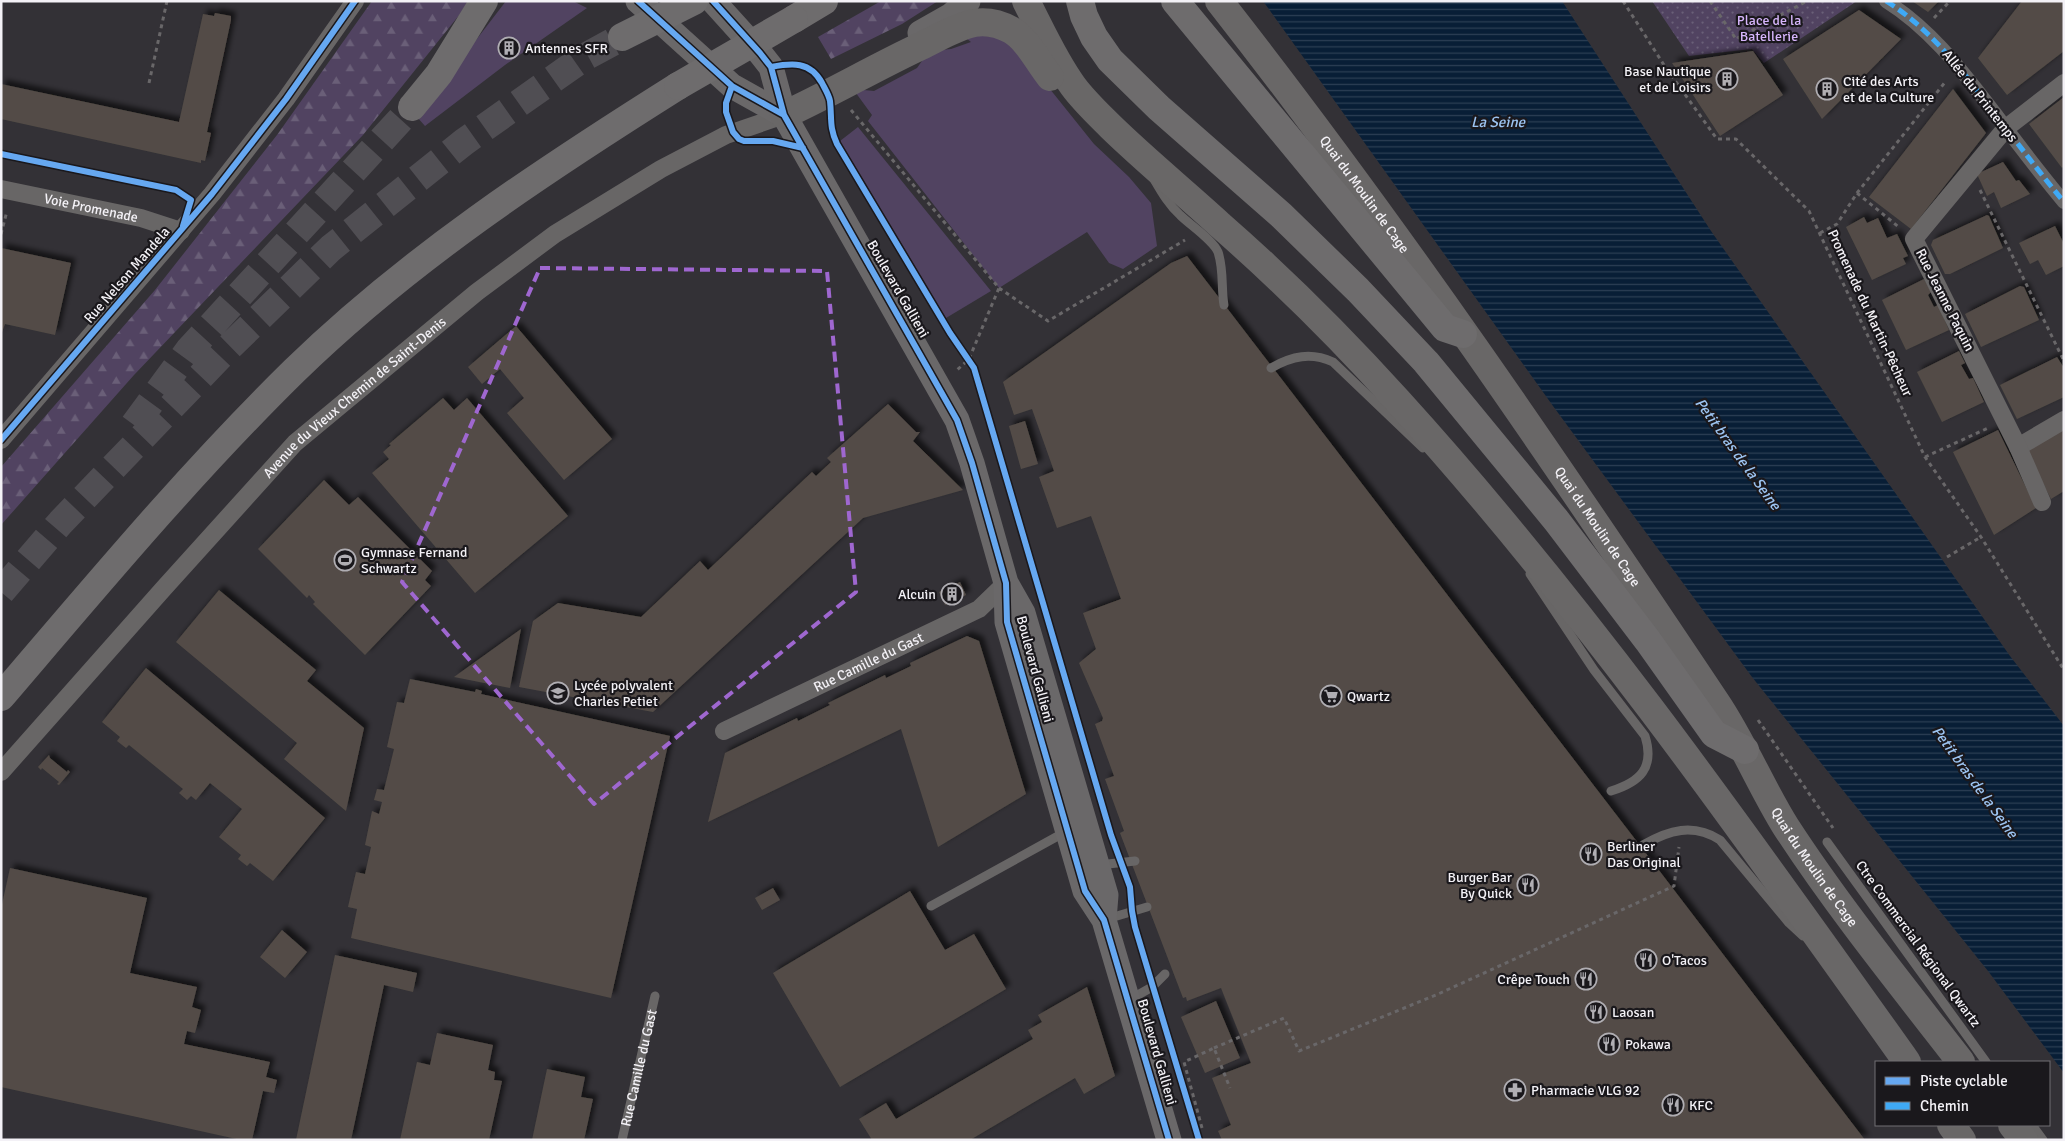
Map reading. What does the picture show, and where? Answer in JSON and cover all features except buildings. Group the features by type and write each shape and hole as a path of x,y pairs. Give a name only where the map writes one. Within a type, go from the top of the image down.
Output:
{"highway":[{"path":"622,37 694,1"},
{"path":"1,697 174,497 239,427 327,341 430,254 494,206 567,156 678,86 824,1"},
{"path":"1080,1 1084,16 1094,37 1110,60 1159,108 1281,215 1358,290 1426,362 1556,520 1648,641 1714,734 1745,750"},
{"path":"1175,1 1445,328 1464,334"},
{"path":"412,107 439,74 481,6"}],"main road":[{"path":"638,1 732,86 784,115"},
{"name":"Boulevard Gallieni","path":"713,1 727,14 771,67 784,115 958,420 1006,583 1022,613 1098,865 1106,894 1104,920"},
{"path":"784,115 822,84 936,26 968,1"},
{"path":"1026,1 1053,54 1074,86 1092,108 1144,158 1291,290 1395,396 1486,501 1627,677 1906,1061"},
{"name":"Quai du Moulin de Cage","path":"1219,1 1303,108 1399,239 1719,706 1786,825 1866,937 1959,1061"},
{"path":"784,115 828,95 882,64 960,27 975,23 991,23 1012,30 1022,39 1074,104 1144,158"},
{"name":"Boulevard Gallieni","path":"1006,583 1007,622 1084,891 1104,920 1169,1140"},
{"path":"1952,1126 1962,1140"},
{"path":"1992,1126 2002,1140"},
{"path":"2013,1126 2024,1140"}],"street":[{"name":"Rue Nelson Mandela","path":"1,440 181,230 280,106 355,1"},
{"name":"Allée du Printemps","path":"1886,1 1918,24 1958,66 2064,202"},
{"name":"Rue Jeanne Paquin","path":"2042,502 2018,447 1914,239 2006,128 2064,83"},
{"name":"Avenue du Vieux Chemin de Saint-Denis","path":"1,772 295,443 477,292 555,234 661,169 726,135 784,115"},
{"name":"Voie Promenade","path":"1,189 141,218 181,230"},
{"path":"2018,447 2064,420"},
{"name":"Rue Camille du Gast","path":"724,731 979,609 1006,583"}],"lane":[{"path":"1144,158 1165,199 1194,230 1213,244 1218,251 1223,278 1224,306"},
{"path":"1271,368 1284,360 1298,356 1317,356 1333,362 1431,455 1486,501 1522,561"},
{"path":"1527,569 1594,670 1645,736 1648,747 1646,764 1640,777 1635,782 1611,791"},
{"path":"1044,750 1052,757 1059,768 1086,857 1092,863 1098,865 1135,861"},
{"path":"1643,845 1662,834 1681,830 1694,830 1710,834 1720,840 1790,923 1844,973"},
{"path":"931,906 1067,831"},
{"name":"Ctre Commercial Régional Qwartz","path":"1827,842 1985,1061"},
{"path":"1104,920 1147,907"},
{"path":"1129,1000 1152,987 1165,974"},
{"name":"Rue Camille du Gast","path":"622,1140 655,996"},
{"path":"2033,1126 2042,1140"}],"path":[{"path":"149,83 167,1"},
{"path":"1710,1 1736,40 1807,1"},
{"path":"1820,233 1837,224 1857,193 1958,66"},
{"path":"846,104 998,288 1048,321 1190,237"},
{"path":"1971,171 2064,361"},
{"path":"1857,193 1914,239"},
{"path":"1,234 8,208"},
{"path":"969,359 998,288"},
{"path":"964,353 974,368"},
{"path":"1925,457 2005,421"},
{"path":"1947,557 1981,538"},
{"path":"1202,1128 1184,1062 1284,1018 1299,1051 1436,995 1674,886 1681,830"},
{"path":"1214,1048 1230,1088"},
{"path":"1182,1083 1198,1134"}],"highlighted area":[{"path":"540,268 827,271 856,592 594,804 402,582"}],"green space":[{"path":"372,1 468,1 460,14 363,135 134,375 1,525 1,467 155,290 277,135"},
{"path":"506,1 573,1 587,8 505,65 425,126 417,117"},
{"path":"881,1 938,1 902,24 831,59 818,37"},
{"name":"Place de la Batellerie","path":"1652,1 1857,1 1764,63 1752,49 1689,56"},
{"path":"961,34 1009,38 1094,144 1129,177 1151,203 1157,246 1123,269 1109,263 1087,232 999,288 868,121 872,115 853,89 874,91 917,68 929,51 951,49 971,42"},
{"path":"858,127 991,291 946,318 840,141"}],"water":[{"name":"La Seine","path":"1263,1 1562,1 1711,231 2010,656 2064,726 2064,1073 1988,971 1752,677 1553,406"}],"tunnel":[{"path":"1,592 61,522 224,352 331,248 464,142 583,58 622,37"},
{"path":"134,425 189,350 412,107"}],"marked path":[{"path":"1886,1 1917,24 1945,52 1970,81 2064,202"}],"cycle path":[{"path":"1,440 212,194 286,99 355,1"},
{"path":"638,1 732,86 784,115"},
{"path":"713,1 771,67 784,115 957,420 972,463 1006,583 1007,622 1085,891 1104,920 1169,1140"},
{"path":"771,67 800,65 812,71 822,83 828,94 832,127 837,144 950,333 974,368 1111,835 1130,887 1135,927 1199,1140"},
{"path":"732,86 726,103 726,112 733,132 739,139 744,141 773,141 803,148"},
{"path":"1,154 176,190 191,200 183,226"}],"place":[{"name":"Antennes SFR","path":"509,48"},
{"name":"Base Nautique et de Loisirs","path":"1727,79"},
{"name":"Cité des Arts et de la Culture","path":"1827,89"},
{"name":"Gymnase Fernand Schwartz","path":"345,560"},
{"name":"Alcuin","path":"952,594"},
{"name":"Lycée polyvalent Charles Petiet","path":"558,693"},
{"name":"Qwartz","path":"1331,696"},
{"name":"Berliner Das Original","path":"1591,854"},
{"name":"Burger Bar By Quick","path":"1528,885"},
{"name":"O'Tacos","path":"1646,960"},
{"name":"Crêpe Touch","path":"1586,979"},
{"name":"Laosan","path":"1596,1012"},
{"name":"Pokawa","path":"1609,1044"},
{"name":"Pharmacie VLG 92","path":"1515,1090"},
{"name":"KFC","path":"1673,1105"}],"water label":[{"name":"Petit bras de la Seine","path":"1738,454"},
{"name":"Petit bras de la Seine","path":"1975,782"}]}
